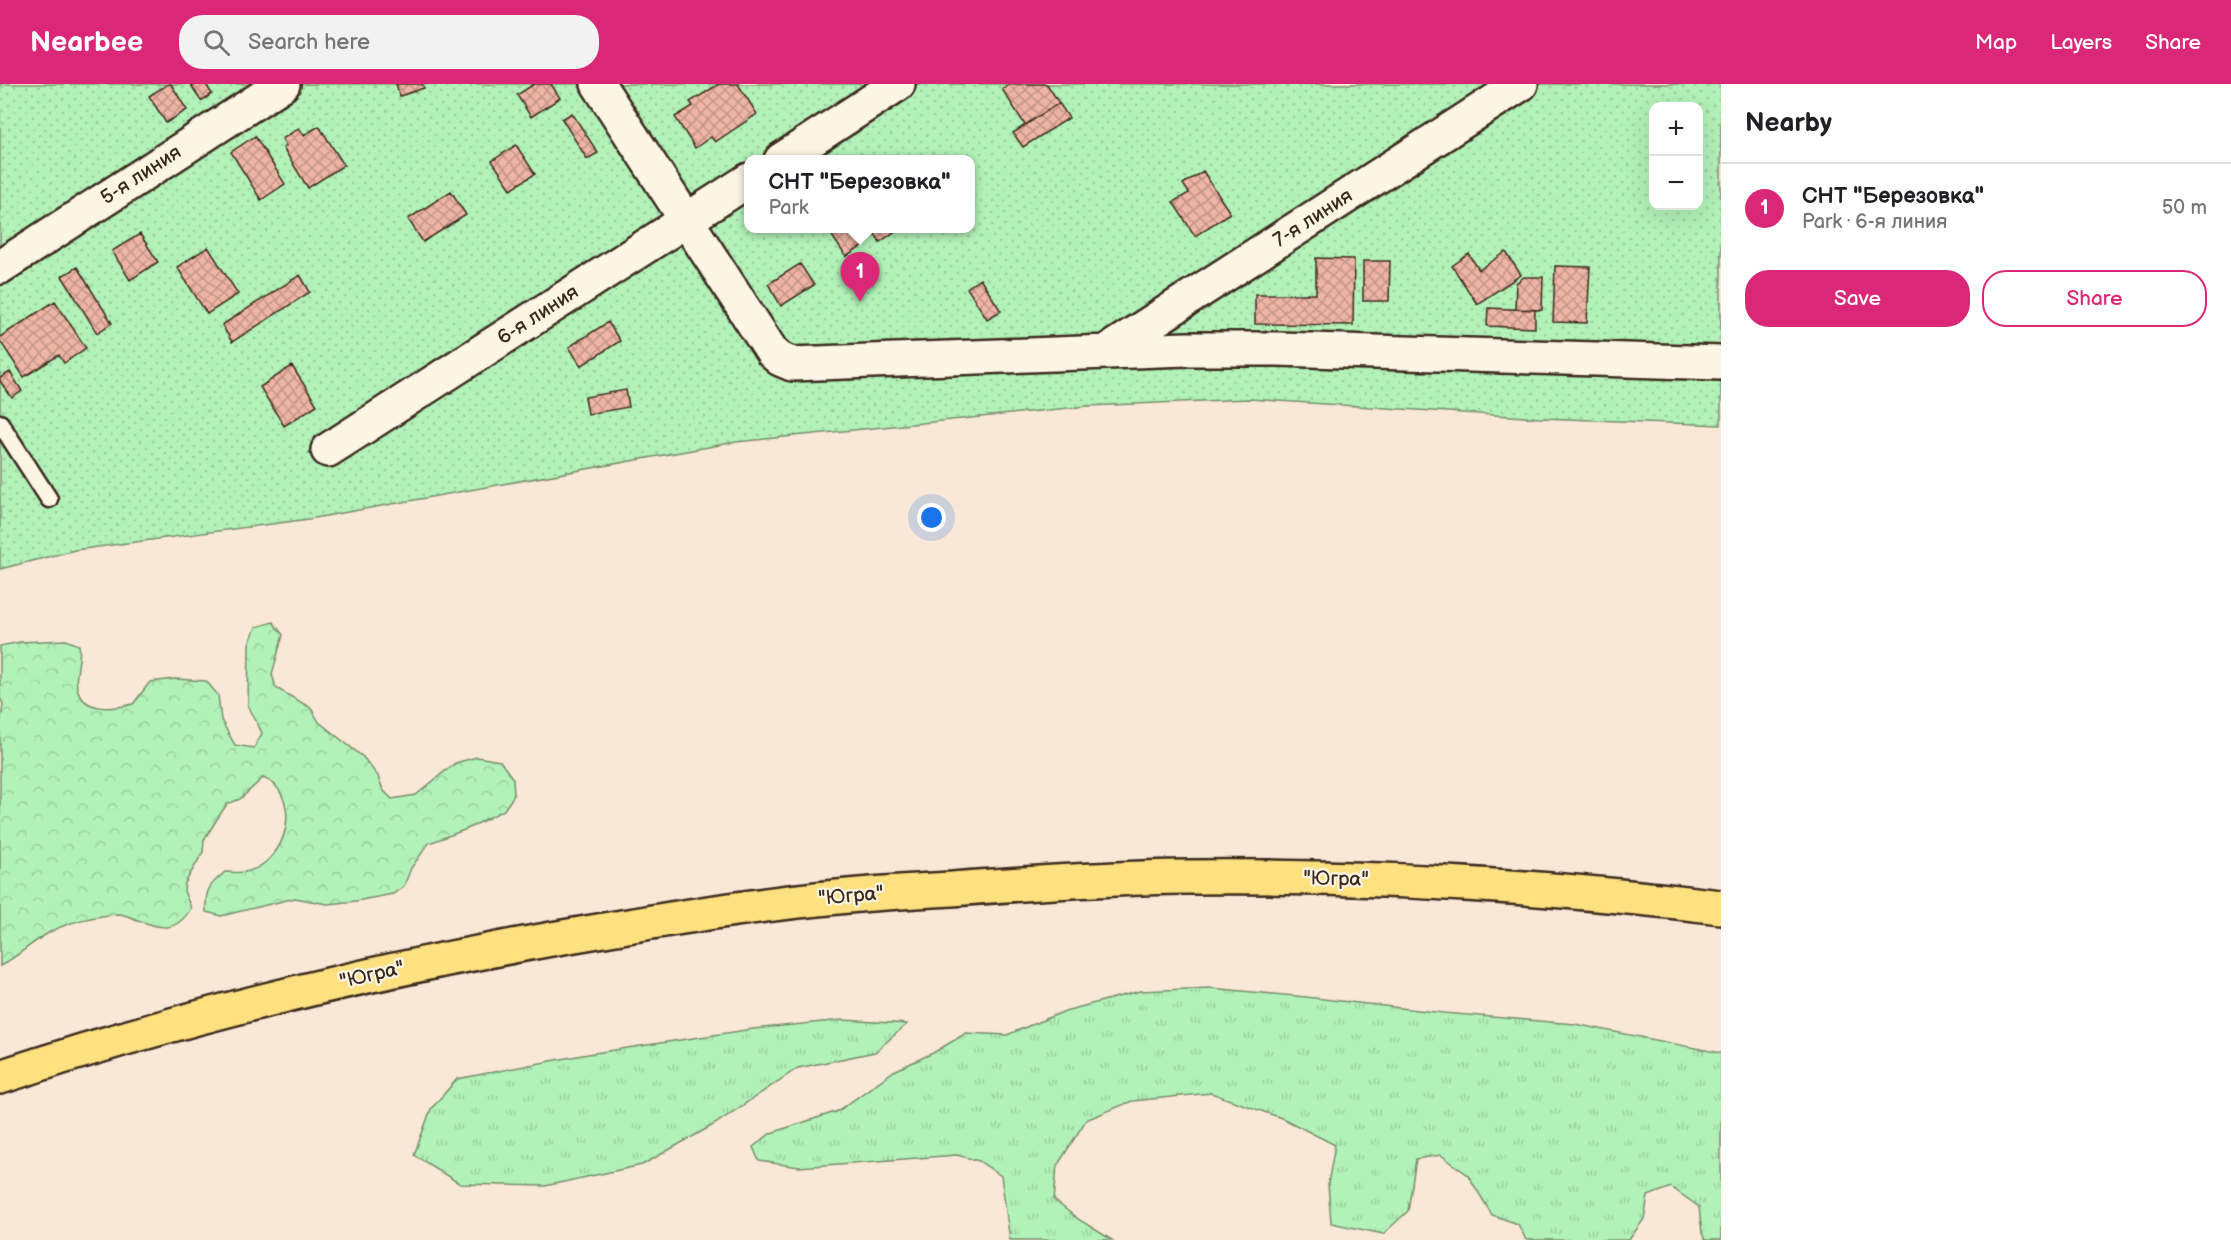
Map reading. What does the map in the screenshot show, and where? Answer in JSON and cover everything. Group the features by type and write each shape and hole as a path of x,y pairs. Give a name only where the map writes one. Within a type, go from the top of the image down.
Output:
{"highway":[{"name":"\"Югра\"","path":"0,1077 63,1056 197,1018 343,981 491,949 685,916 838,896 1019,884 1186,877 1362,879 1624,895 1721,907"}],"street":[{"name":"5-я линия","path":"0,267 283,84"},
{"path":"598,84 772,352 780,359 792,364 1186,349 1278,349 1720,362"},
{"path":"787,155 898,84"},
{"name":"7-я линия","path":"1104,353 1521,84"},
{"name":"6-я линия","path":"327,450 744,183"}],"lane":[{"path":"0,423 49,499"}],"green space":[{"path":"0,84 1721,84 1721,425 1541,418 1249,399 1088,406 736,442 309,519 75,550 0,569"},
{"path":"273,622 283,635 272,674 276,688 311,708 319,722 363,757 378,776 383,790 392,799 416,795 455,763 477,757 500,761 513,779 514,795 504,810 467,829 429,843 411,868 404,886 393,894 327,904 295,898 221,916 206,912 207,893 215,881 225,872 242,872 257,868 268,860 283,837 286,810 283,797 275,785 263,778 240,799 227,804 204,840 203,852 185,883 184,891 191,908 179,922 173,926 160,927 118,914 86,919 47,934 0,966 0,725 3,704 0,698 0,646 20,642 66,640 79,645 77,687 85,701 100,707 133,704 150,682 175,679 206,681 218,695 221,720 235,745 254,748 262,733 248,705 249,644 256,627"},
{"path":"1210,988 1444,1013 1575,1024 1721,1053 1721,1240 1705,1240 1699,1207 1671,1187 1648,1196 1644,1219 1629,1240 1526,1240 1518,1224 1492,1215 1468,1175 1441,1155 1416,1159 1408,1211 1383,1234 1331,1223 1328,1184 1335,1145 1284,1119 1211,1093 1132,1101 1086,1120 1057,1166 1054,1200 1078,1219 1112,1240 1010,1240 1001,1176 979,1161 957,1155 799,1167 759,1161 753,1147 771,1133 838,1111 894,1071 933,1053 966,1033 1007,1035 1065,1011 1140,991"},
{"path":"843,1020 907,1024 875,1052 798,1068 715,1124 642,1165 545,1186 460,1184 414,1155 431,1109 457,1079 588,1054 753,1029"}],"building":[{"path":"171,84 187,110 166,123 149,96"},
{"path":"206,84 212,94 201,101 191,85"},
{"path":"396,84 422,84 424,88 400,96"},
{"path":"534,84 551,84 560,98 531,117 517,95"},
{"path":"719,84 738,84 757,114 715,142 711,137 695,148 675,117 693,106 690,102"},
{"path":"1010,84 1047,84 1059,103 1025,125 1002,89"},
{"path":"1059,103 1069,118 1023,147 1013,133"},
{"path":"572,113 598,153 587,159 562,119"},
{"path":"319,126 344,165 308,188 283,148 286,146 282,139 299,128 304,135"},
{"path":"255,136 285,184 261,200 231,152"},
{"path":"516,145 535,174 511,189 492,161"},
{"path":"1203,171 1230,213 1195,236 1173,202 1189,193 1183,184"},
{"path":"451,191 466,215 423,242 408,219"},
{"path":"830,233 859,233 866,244 846,257"},
{"path":"874,233 893,233 880,242"},
{"path":"140,234 158,262 130,280 112,251"},
{"path":"208,247 238,294 207,314 177,267"},
{"path":"1506,252 1521,275 1477,304 1452,266 1469,254 1479,270"},
{"path":"1316,258 1354,259 1353,325 1255,324 1255,294 1316,294"},
{"path":"1363,261 1390,261 1389,301 1363,301"},
{"path":"800,264 814,285 781,306 768,284"},
{"path":"1555,266 1590,267 1587,323 1553,322"},
{"path":"77,267 112,323 97,333 62,276"},
{"path":"300,275 310,292 232,342 222,325"},
{"path":"1524,277 1543,277 1542,310 1515,309 1516,283"},
{"path":"980,279 1001,311 987,319 967,288"},
{"path":"55,301 86,348 64,363 59,355 24,377 0,341 0,337"},
{"path":"1488,308 1535,310 1535,328 1487,326"},
{"path":"608,322 620,341 581,366 569,347"},
{"path":"292,366 317,405 284,426 260,387"},
{"path":"10,372 22,391 12,398 0,381 0,378"},
{"path":"626,390 629,407 588,414 585,397"}],"place":[{"name":"СНТ \"Березовка\"","path":"860,302"}]}
